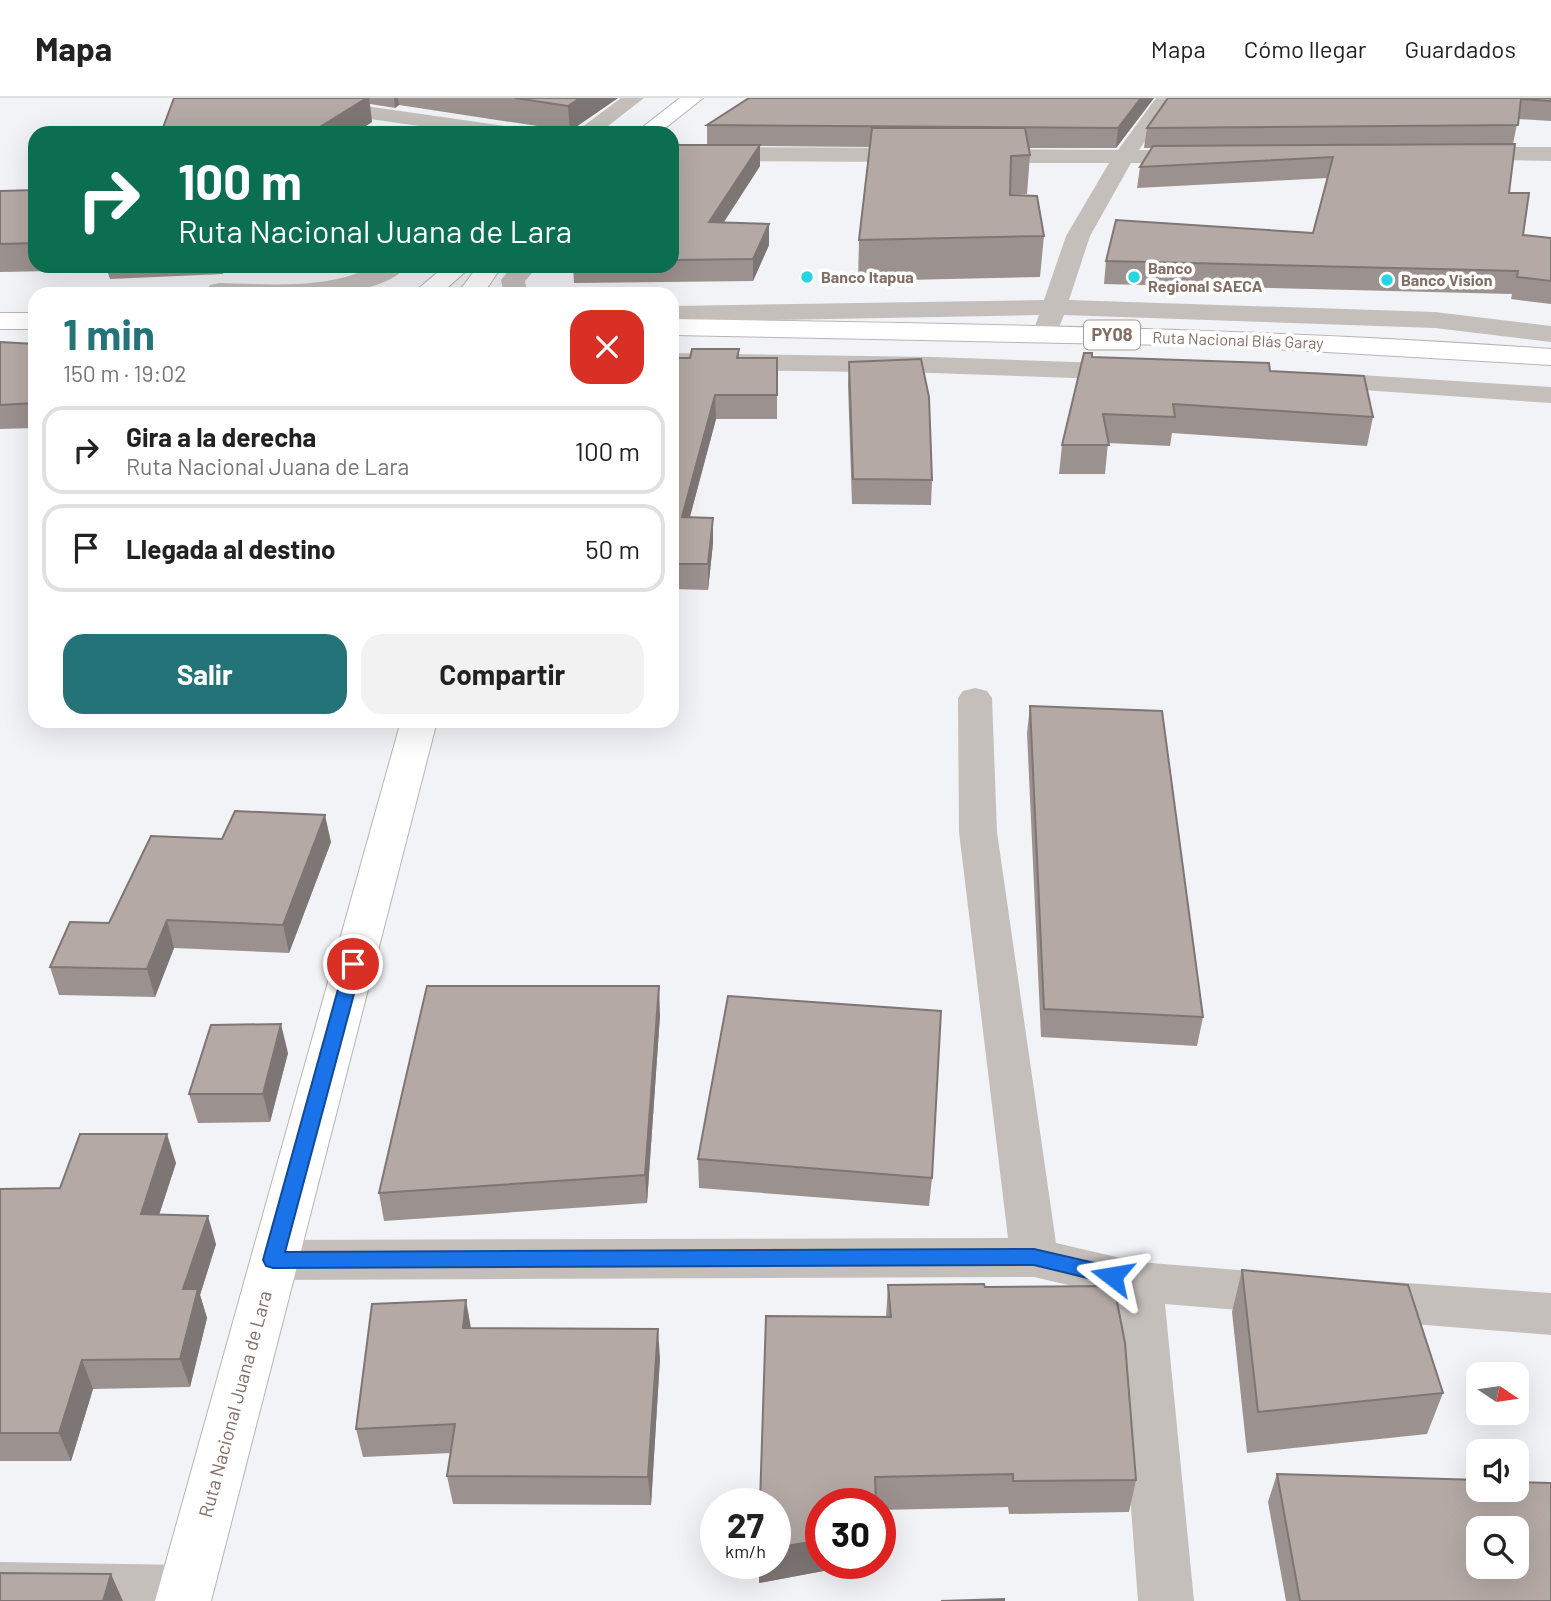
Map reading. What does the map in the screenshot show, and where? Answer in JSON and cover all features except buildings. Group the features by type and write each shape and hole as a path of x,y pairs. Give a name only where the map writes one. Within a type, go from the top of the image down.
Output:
{"highway":[{"path":"655,126 693,98"},
{"path":"424,287 449,273"},
{"path":"433,287 450,273"},
{"path":"0,321 28,321"},
{"name":"Ruta Nacional Blás Garay","path":"679,327 1045,333 1435,348 1551,357"},
{"name":"Ruta Nacional Juana de Lara","path":"185,1597 417,728"}],"street":[{"path":"267,98 462,126"},
{"path":"595,126 634,98"},
{"path":"1045,333 1078,236 1123,158 1166,98"},
{"path":"679,151 701,136"},
{"path":"1447,154 1551,154"},
{"path":"679,155 1225,157"},
{"path":"339,287 372,279 382,273"},
{"path":"679,314 1054,307 1435,320 1551,334"},
{"path":"679,360 1161,373"},
{"path":"1282,378 1551,395"},
{"path":"975,698 978,832 1034,1257"},
{"path":"273,1260 1034,1257 1138,1282 1551,1314"},
{"path":"1138,1282 1166,1601"},
{"path":"0,1589 185,1597"}],"place":[{"name":"Banco Itapua","path":"807,277"},
{"name":"Banco Regional SAECA","path":"1134,277"},
{"name":"Banco Vision","path":"1387,280"}],"route":[{"path":"353,964 273,1260 1034,1257 1112,1276"}]}
